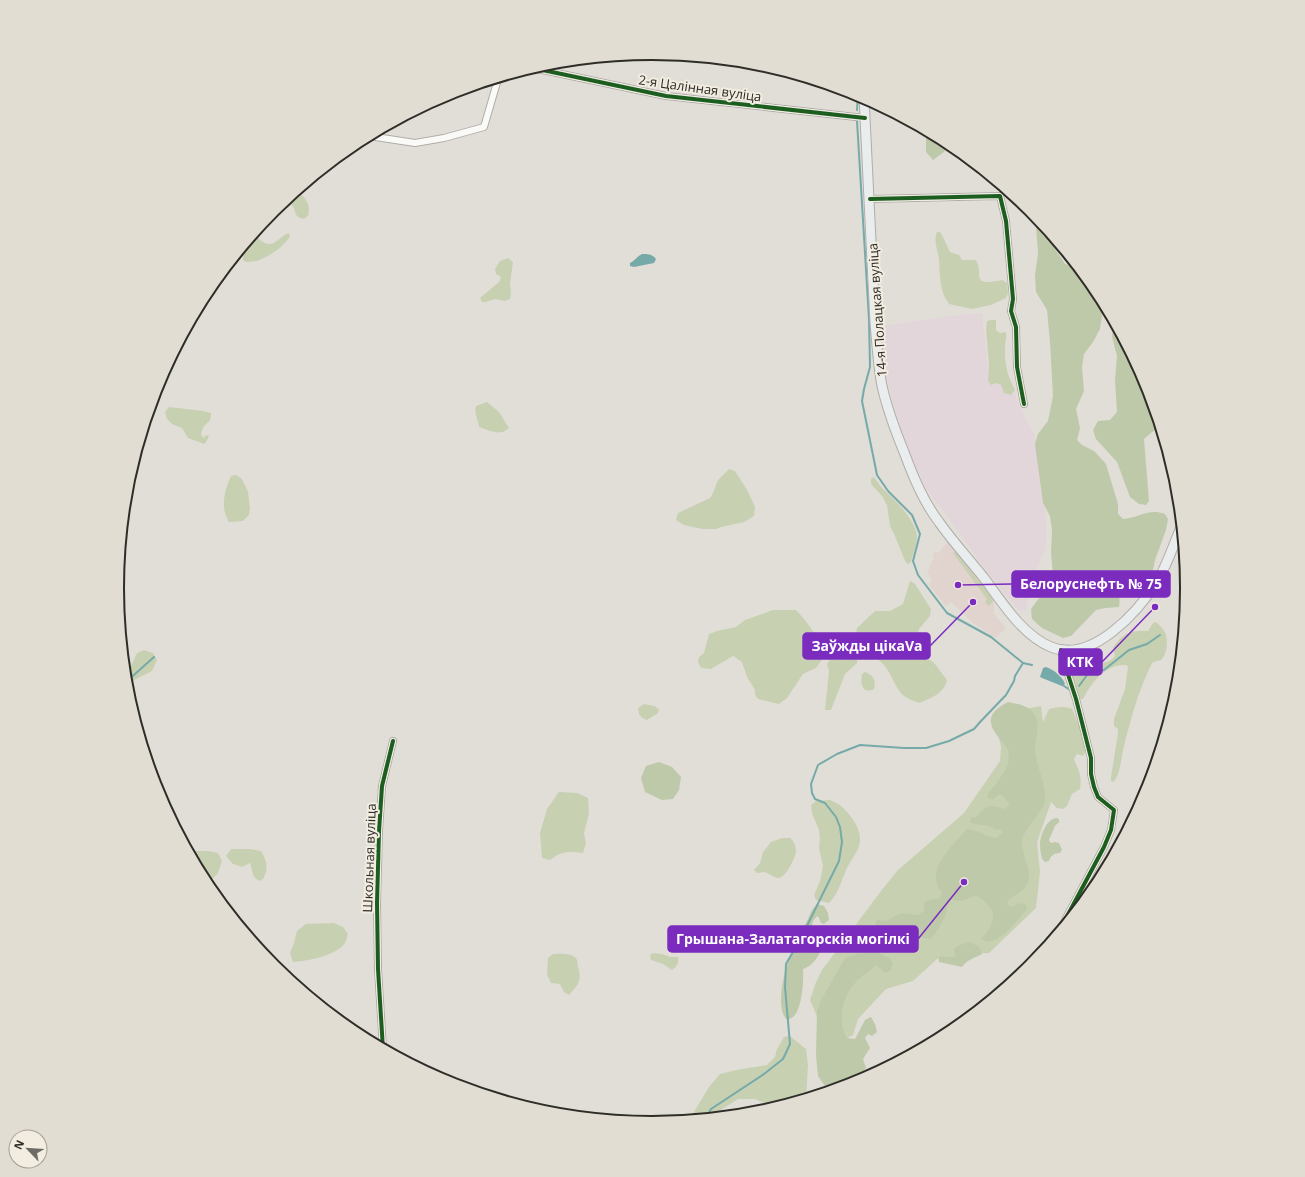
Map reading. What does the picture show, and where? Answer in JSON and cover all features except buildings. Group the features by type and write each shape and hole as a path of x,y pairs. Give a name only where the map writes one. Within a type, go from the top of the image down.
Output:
{"main road":[{"name":"14-я Полацкая вуліца","path":"864,105 878,358 882,386 896,430 907,460 925,500 938,521 1020,625 1041,642 1050,647 1061,650"},
{"path":"1061,650 1071,651 1093,644 1126,620 1144,600 1158,579 1178,535"}],"street":[{"name":"2-я Цалінная вуліца","path":"546,71 666,96 865,118"},
{"path":"378,137 415,143 444,138 484,127 497,84"},
{"path":"870,199 1000,196 1006,221 1013,299 1011,311 1016,327 1017,367 1024,404"},
{"path":"1061,650 1076,699 1091,758 1091,774 1094,787 1098,797 1114,810 1112,830 1071,911"},
{"name":"Школьная вуліца","path":"383,1043 378,962 377,903 379,831 382,786 393,741"}],"shaded area":[{"path":"982,313 989,375 1014,393 1028,424 1035,435 1042,474 1046,520 1046,547 1032,579 1026,610 1019,611 993,580 924,485 903,439 884,365 882,333 884,327 948,316"},
{"path":"949,541 994,600 994,614 1006,628 995,638 972,622 951,602 946,606 929,585 932,580 927,572 934,558 932,557 935,552 939,553"}],"green space":[{"path":"926,137 946,149 944,152 933,160 926,152"},
{"path":"301,194 307,202 309,208 308,216 304,219 298,217 292,205 287,207"},
{"path":"1036,225 1054,245 1065,264 1072,267 1103,312 1100,329 1084,354 1082,367 1084,391 1076,409 1080,428 1077,440 1082,445 1094,451 1106,464 1118,504 1118,514 1123,519 1159,512 1165,514 1168,519 1153,570 1142,578 1136,578 1128,575 1123,579 1119,586 1119,607 1096,610 1071,636 1063,638 1042,628 1032,619 1031,609 1043,593 1053,575 1051,552 1052,530 1050,516 1043,503 1035,444 1038,434 1048,421 1053,396 1047,310 1036,292 1035,275 1038,253"},
{"path":"937,232 940,232 942,235 950,252 959,255 962,260 975,260 978,264 981,280 991,282 1002,280 1007,283 1008,293 1006,298 991,305 972,309 949,304 943,294 941,283 936,242"},
{"path":"289,233 290,236 281,247 257,261 246,262 243,260 243,255 259,236 259,239 268,244 276,242"},
{"path":"508,258 513,262 510,284 510,299 505,301 495,299 482,302 480,298 499,282 501,277 496,274 495,269 500,261"},
{"path":"996,320 996,330 1000,333 1006,332 1006,364 1008,375 1015,390 1011,395 1004,393 1001,385 997,383 991,385 988,381 989,364 986,330 987,321"},
{"path":"1113,330 1141,386 1156,430 1144,439 1149,501 1146,505 1139,504 1130,497 1117,462 1096,439 1093,430 1098,421 1110,420 1117,412 1115,380 1117,356 1112,337"},
{"path":"487,402 499,412 509,428 506,431 494,432 479,427 476,406"},
{"path":"169,407 211,413 210,419 204,426 201,435 204,438 206,435 209,436 204,444 188,438 182,428 172,424 167,419 165,412"},
{"path":"729,469 735,471 747,490 755,507 754,516 744,522 716,529 702,529 684,525 676,520 678,513 710,498 718,480"},
{"path":"236,475 242,479 248,492 250,508 249,515 243,521 229,522 226,516 224,499 226,488 231,476"},
{"path":"874,477 882,488 909,517 916,531 916,546 911,562 908,564 905,561 890,526 887,505 882,496 871,484 871,479"},
{"path":"956,552 992,598 993,601 989,606 985,602 987,599 953,553"},
{"path":"910,581 915,584 931,609 930,616 919,629 917,639 922,653 935,664 947,680 940,692 919,703 907,698 901,693 885,666 875,658 867,655 862,650 856,637 857,628 875,611 890,611 903,604"},
{"path":"773,610 796,610 813,632 819,644 823,658 816,668 803,674 787,698 779,704 758,699 755,695 755,690 747,677 742,662 733,656 711,669 701,668 698,662 699,657 704,653 709,634 736,627 745,620"},
{"path":"1156,622 1165,633 1167,641 1166,652 1161,660 1152,663 1143,683 1114,782 1111,781 1111,777 1118,729 1114,726 1114,719 1125,689 1128,667 1126,665 1118,665 1100,675 1083,699 1080,699 1076,692 1073,678 1075,672 1079,668 1104,663 1115,656 1113,648 1124,636 1136,631 1148,631 1153,623"},
{"path":"144,650 153,653 157,660 152,671 133,682 130,667 137,653"},
{"path":"852,656 857,659 857,663 845,674 831,710 825,710 829,671 827,664 830,660 844,660"},
{"path":"865,672 874,679 874,689 864,689 861,677"},
{"path":"1008,702 1020,705 1031,710 1037,721 1035,750 1044,785 1045,798 1044,804 1025,832 1022,841 1029,880 1023,890 1008,900 1007,905 1011,907 1021,903 1026,905 1027,909 1015,924 1005,933 989,942 981,939 991,926 993,917 990,908 985,902 976,896 961,901 952,899 948,905 946,914 941,924 930,939 919,937 904,929 898,932 897,949 893,951 878,944 875,948 881,954 891,959 893,965 890,971 885,973 876,965 855,983 847,996 842,1010 842,1024 847,1038 855,1039 865,1020 871,1017 875,1024 877,1032 872,1036 868,1034 865,1038 870,1048 863,1059 866,1068 859,1075 825,1088 825,1086 818,1076 816,1055 817,1012 821,1000 845,958 859,953 865,954 869,936 884,938 888,935 888,929 877,929 875,924 877,920 886,921 902,913 918,915 924,911 924,903 929,900 940,898 942,892 937,884 937,869 945,854 967,829 997,838 1002,833 1001,829 995,830 986,825 970,822 971,817 976,817 985,808 996,806 1005,809 1008,807 1009,803 1002,795 998,795 992,800 987,797 1008,765 1009,751 992,726 991,720 993,714 998,708"},
{"path":"644,704 654,706 659,709 658,713 647,720 642,718 639,714 638,708"},
{"path":"1041,706 1043,722 1049,709 1066,707 1072,709 1082,733 1086,751 1083,756 1077,754 1074,759 1079,771 1081,784 1080,789 1072,794 1067,806 1063,809 1057,808 1051,802 1037,842 1040,872 1036,908 989,953 971,954 960,962 937,959 913,981 886,989 858,1019 853,1035 844,1040 822,1028 810,1000 822,970 898,870 964,813 1000,761 1001,747 995,722 1025,709"},
{"path":"659,762 672,767 681,777 679,790 673,799 662,800 645,792 641,778 646,766"},
{"path":"559,792 577,793 588,798 589,814 584,833 586,843 583,853 565,852 550,860 542,858 540,833 547,809"},
{"path":"830,800 840,805 856,824 860,835 860,840 858,850 846,869 837,892 829,903 816,900 814,895 820,881 823,866 819,848 819,830 812,813 811,805 816,801"},
{"path":"1056,818 1059,819 1059,822 1055,826 1049,840 1051,843 1059,843 1062,850 1060,853 1053,855 1049,861 1045,862 1042,859 1040,845 1041,837 1049,822"},
{"path":"782,838 790,838 794,842 796,848 792,863 787,871 782,877 779,878 764,872 757,873 754,870 760,863 763,852 771,842"},
{"path":"231,849 250,849 261,851 265,858 266,865 266,871 263,879 259,881 254,877 250,863 242,867 233,864 226,856"},
{"path":"209,851 218,853 222,861 218,873 212,880 195,853 194,852"},
{"path":"817,904 824,906 828,913 829,920 824,924 821,923 817,916 813,921 812,926 817,931 822,929 825,933 823,944 819,954 812,964 803,969 803,987 798,1008 793,1017 787,1020 782,1012 781,1003 782,985 785,973 797,941 812,910"},
{"path":"334,923 343,927 348,934 345,943 341,948 321,957 293,962 290,953 297,931 306,924"},
{"path":"970,942 979,947 982,954 964,964 962,967 939,962 939,957 955,956 954,949 959,945"},
{"path":"654,953 670,957 678,957 677,964 672,970 663,964 651,960 651,954"},
{"path":"553,954 568,954 577,959 580,979 569,995 564,992 560,984 551,983 547,975 548,958"},
{"path":"790,1036 806,1049 808,1065 806,1094 767,1104 755,1099 738,1099 717,1112 692,1115 709,1087 720,1074 767,1065 775,1057 777,1049 784,1037"}],"water":[{"path":"642,254 653,256 656,259 654,263 634,267 630,266 630,263"},
{"path":"1046,667 1062,678 1065,684 1062,686 1040,677 1043,668"}],"waterway":[{"path":"857,110 858,101"},
{"path":"857,121 869,319 870,367 862,401 877,475 888,491 912,515 920,534 913,561 918,575 947,613 991,637 1023,663 1032,665"},
{"path":"1079,686 1087,675 1104,670 1129,650 1147,644 1160,635"},
{"path":"132,677 154,657"},
{"path":"708,1113 711,1109 764,1074 783,1059 790,1044 785,987 786,964 801,938 839,861 842,842 840,827 836,817 825,803 815,799 812,793 811,784 818,765 837,754 860,745 926,748 949,741 974,729 1006,695 1023,663"},
{"path":"1061,684 1070,690"}],"cycle path":[{"path":"546,71 666,96 865,118"},
{"path":"870,199 1000,196 1006,221 1013,299 1011,311 1016,327 1017,367 1024,404"},
{"path":"1061,650 1076,699 1091,758 1091,774 1094,787 1098,797 1114,810 1111,830 1104,847 1068,915"},
{"path":"383,1043 378,969 377,903 379,831 382,786 393,741"}],"place":[{"name":"Белоруснефть № 75","path":"958,585"},
{"name":"Заўжды цікаVа","path":"973,602"},
{"name":"КТК","path":"1155,607"},
{"name":"Грышана-Залатагорскія могілкі","path":"964,882"}]}
